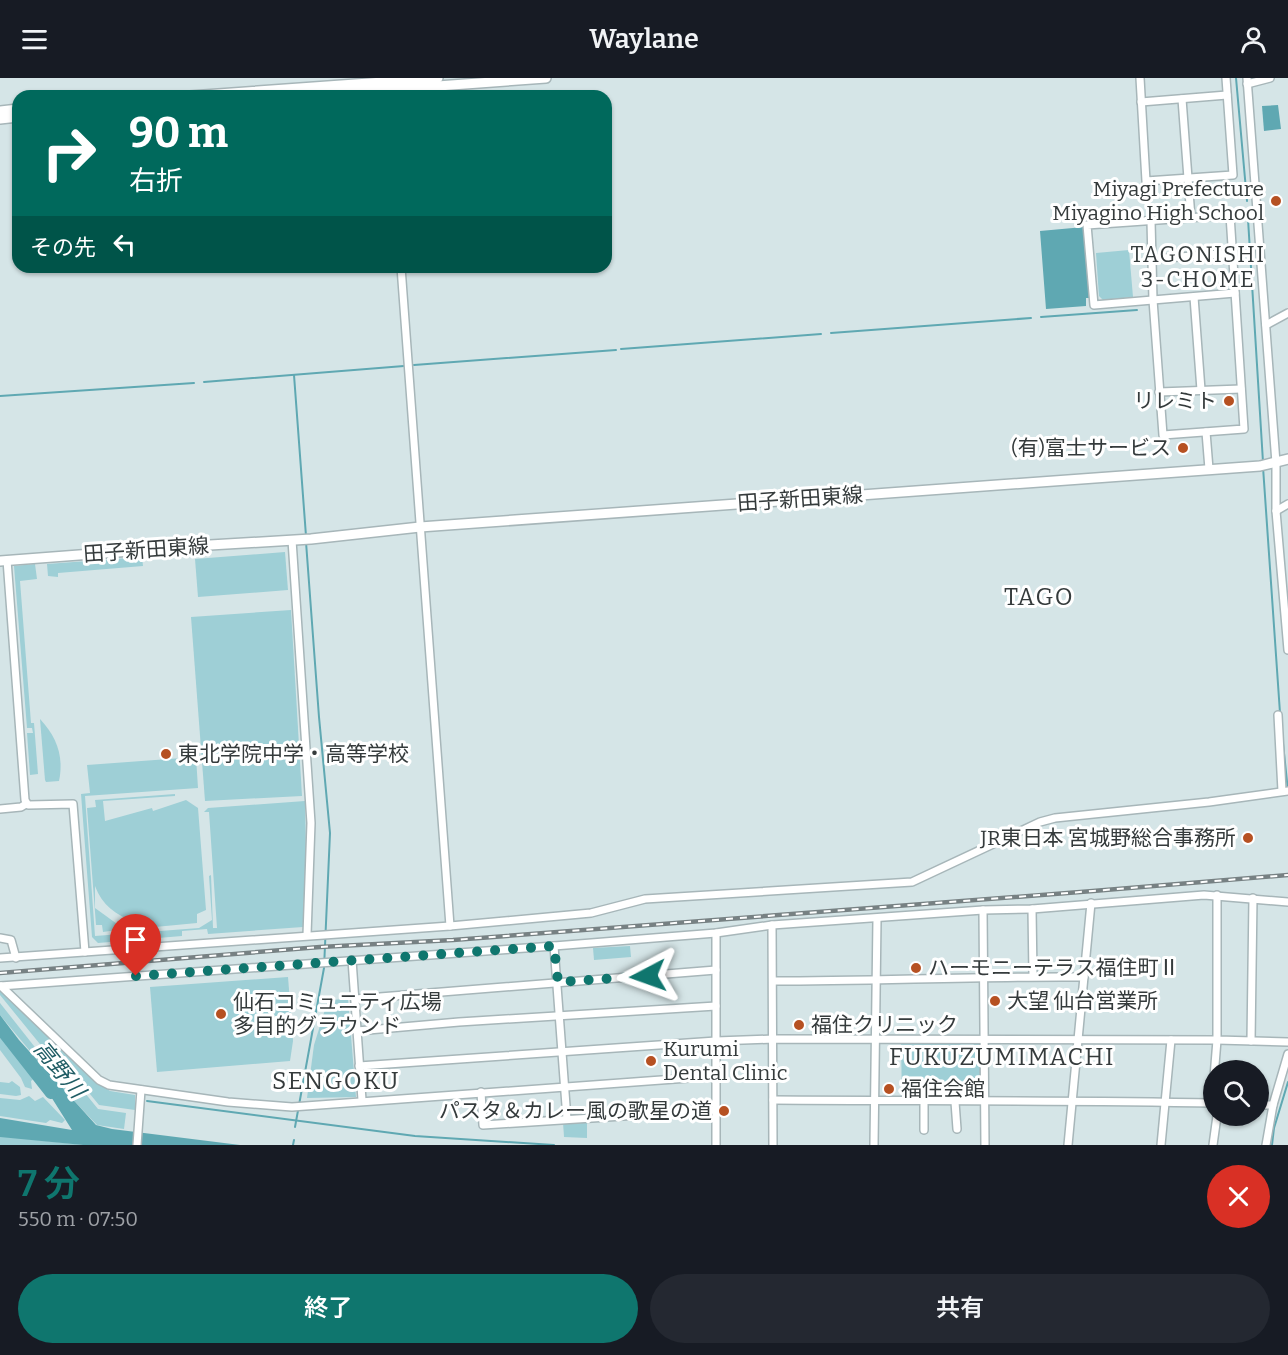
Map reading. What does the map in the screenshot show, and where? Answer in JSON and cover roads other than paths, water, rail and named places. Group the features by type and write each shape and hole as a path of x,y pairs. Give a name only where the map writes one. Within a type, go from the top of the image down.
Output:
{"street":[{"path":"354,90 438,78"},
{"path":"309,90 546,78"},
{"path":"1140,78 1146,181 1233,175 1226,78"},
{"path":"1270,78 1247,81 1266,325 1268,464 1276,511 1287,613 1288,650"},
{"path":"1141,102 1227,95"},
{"path":"1182,99 1191,218"},
{"path":"1235,293 1095,305 1088,225 1258,213"},
{"path":"1150,221 1163,435 1206,432 1245,429 1230,215"},
{"path":"1152,259 1234,253"},
{"path":"401,273 450,926"},
{"path":"1194,297 1201,390"},
{"path":"1266,325 1288,313"},
{"path":"1159,392 1241,389"},
{"path":"1206,432 1209,469"},
{"name":"田子新田東線","path":"3,560 301,540 420,527 1209,469 1268,464 1288,459"},
{"path":"1276,511 1288,504"},
{"path":"301,540 311,823 307,935"},
{"path":"3,560 26,804"},
{"path":"0,958 450,926 591,913 645,899 912,882 1040,822 1055,818 1209,802 1284,791 1278,715"},
{"path":"0,809 21,807 26,804 73,804 85,952"},
{"path":"1215,1060 1217,896"},
{"path":"1,986 554,946 716,933 772,925 983,910 1032,909 1091,903 1217,896 1288,902"},
{"path":"1251,1041 1253,898"},
{"path":"1068,1145 1091,903"},
{"path":"1032,909 1033,976"},
{"path":"983,910 984,1145"},
{"path":"874,1145 877,919"},
{"path":"772,925 773,1145"},
{"path":"716,933 715,1110 717,1145"},
{"path":"0,938 11,940 16,957"},
{"path":"554,946 567,1119"},
{"path":"352,960 362,1100"},
{"path":"355,999 716,970"},
{"path":"773,981 1084,977"},
{"path":"1,986 99,1080 109,1085 228,1102 292,1107 362,1100 716,1076"},
{"path":"357,1031 716,1006"},
{"path":"359,1066 774,1039 1288,1042"},
{"path":"1161,1145 1171,1040"},
{"path":"1266,1145 1273,1105 1288,1054"},
{"path":"137,1145 141,1090"},
{"path":"481,1092 483,1125 715,1110"},
{"path":"773,1100 924,1102 1073,1100 1203,1103"},
{"path":"924,1102 924,1130"},
{"path":"956,1102 957,1130"},
{"path":"1269,1105 1273,1105"},
{"path":"1213,1145 1216,1126"}],"waterway":[{"path":"1236,78 1247,201"},
{"path":"1248,219 1263,462"},
{"path":"1041,317 1137,310"},
{"path":"831,333 1031,318"},
{"path":"621,349 821,334"},
{"path":"414,365 616,350"},
{"path":"204,382 404,366"},
{"path":"294,375 306,536"},
{"path":"0,396 194,383"},
{"path":"1263,467 1280,713"},
{"path":"295,1127 324,968 330,833 306,542"},
{"path":"1282,734 1288,791"},
{"name":"高野川","path":"0,1028 51,1093"},
{"path":"1272,1145 1274,1128 1288,1082"},
{"path":"147,1101 415,1136 554,1145"},
{"path":"293,1145 294,1140"}],"railway":[{"path":"0,973 1288,875"}],"place":[{"name":"Miyagi Prefecture Miyagino High School","path":"1276,201"},
{"name":"リレミト","path":"1229,401"},
{"name":"(有)富士サービス","path":"1183,448"},
{"name":"東北学院中学・高等学校","path":"166,754"},
{"name":"JR東日本 宮城野総合事務所","path":"1248,838"},
{"name":"ハーモニーテラス福住町Ⅱ","path":"916,968"},
{"name":"大望 仙台営業所","path":"995,1001"},
{"name":"仙石コミュニティ広場 多目的グラウンド","path":"221,1014"},
{"name":"福住クリニック","path":"799,1025"},
{"name":"Kurumi Dental Clinic","path":"651,1061"},
{"name":"福住会館","path":"889,1089"},
{"name":"パスタ＆カレー風の歌星の道","path":"724,1111"}],"district":[{"name":"TAGONISHI 3-CHOME","path":"1198,266"},
{"name":"TAGO","path":"1039,597"},
{"name":"FUKUZUMIMACHI","path":"1002,1057"},
{"name":"SENGOKU","path":"336,1081"}]}
